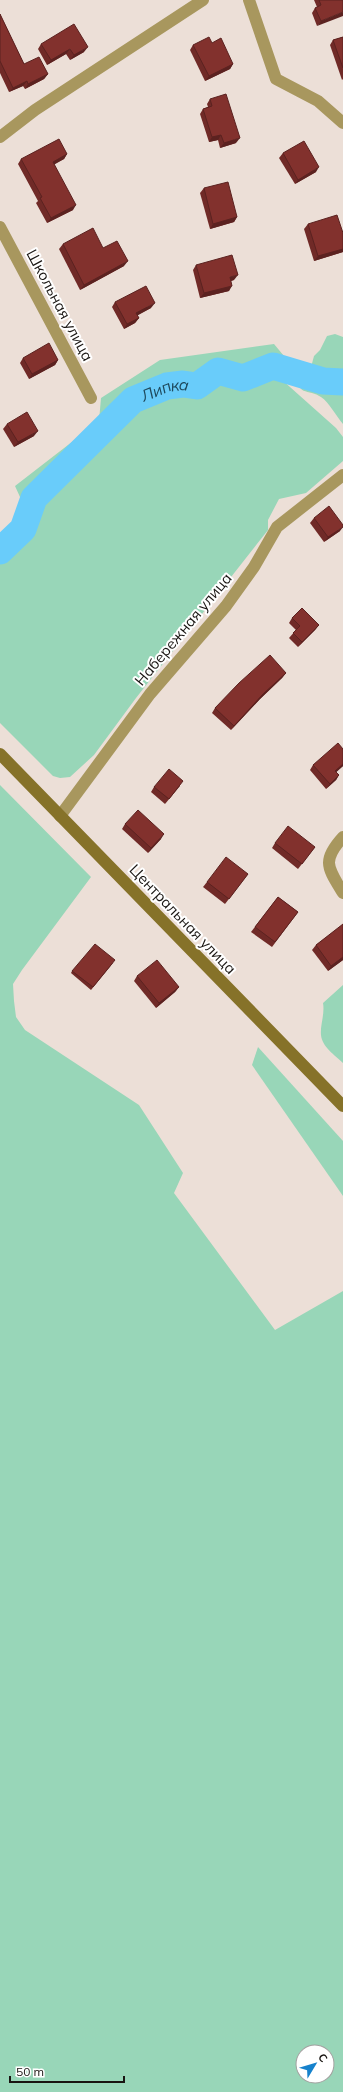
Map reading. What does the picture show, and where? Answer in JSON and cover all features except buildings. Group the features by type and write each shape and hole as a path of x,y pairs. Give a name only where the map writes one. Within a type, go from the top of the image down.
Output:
{"main road":[{"name":"Центральная улица","path":"0,754 343,1106"}],"street":[{"path":"0,137 35,110 203,0"},
{"path":"249,0 276,79 318,101 343,123"},
{"name":"Школьная улица","path":"0,227 91,398"},
{"name":"Набережная улица","path":"60,816 150,694 226,606 254,567 277,527 343,475"},
{"path":"343,837 331,850 329,860 330,871 343,893"}],"green space":[{"path":"335,334 343,337 343,424 324,399 304,391 299,385 299,380 302,373 310,371 314,356 320,350 327,336"},
{"path":"274,344 289,362 281,379 336,428 343,437 343,461 306,493 279,499 268,520 268,530 136,698 94,755 70,777 60,778 53,776 0,723 0,535 25,508 15,486 99,421 101,398 160,360"},
{"path":"0,785 91,877 13,984 16,1017 25,1030 139,1105 183,1173 174,1193 275,1330 343,1291 343,2092 0,2092"},
{"path":"343,985 343,1063 326,1047 322,1039 321,1031 323,1003"},
{"path":"258,1047 343,1141 343,1196 252,1065"}],"waterway":[{"name":"Липка","path":"0,551 23,529 34,498 133,400 167,386 183,384 197,386 218,371 243,378 273,366 323,381 343,382"}]}
